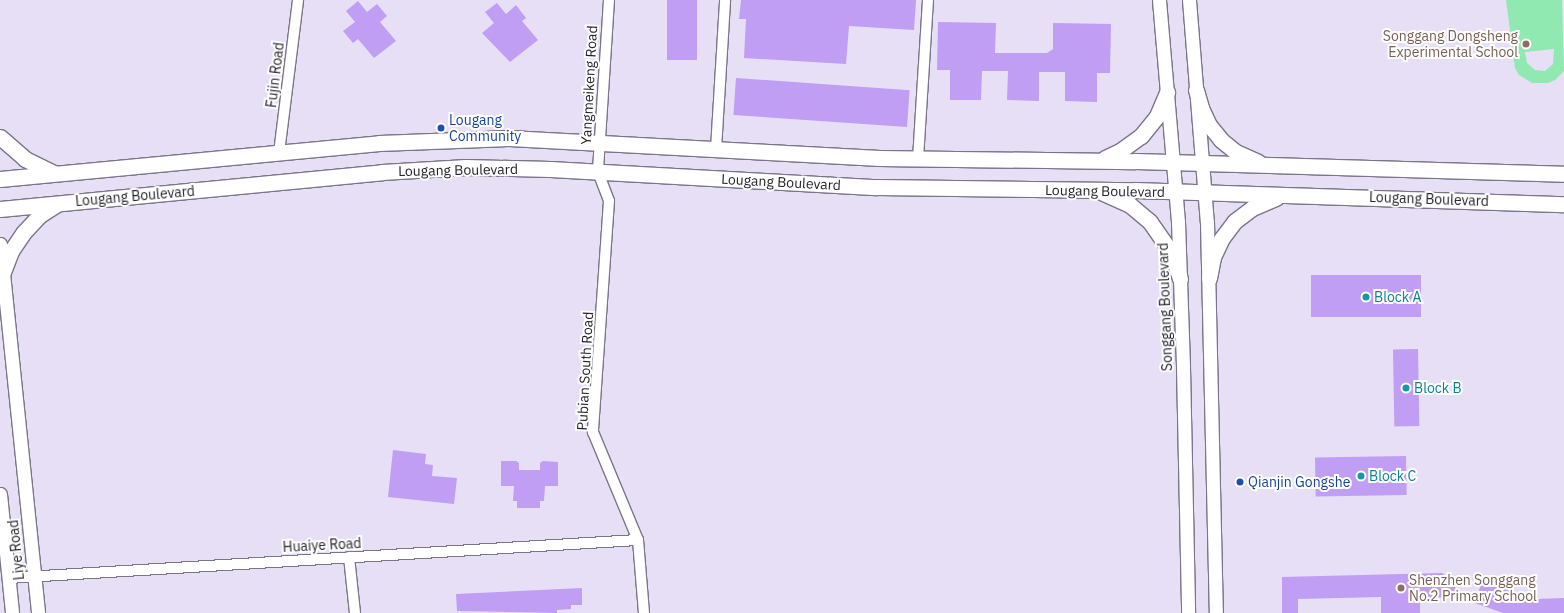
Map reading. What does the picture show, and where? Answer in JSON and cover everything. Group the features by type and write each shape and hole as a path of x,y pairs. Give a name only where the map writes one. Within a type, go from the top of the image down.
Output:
{"main road":[{"name":"Songgang Boulevard","path":"1159,0 1173,162 1180,279 1188,613"},
{"path":"1189,0 1205,193 1209,278 1216,613"},
{"path":"1196,90 1209,125 1236,152 1266,164 1291,166"},
{"path":"1096,161 1120,152 1141,136 1157,116 1167,92"},
{"path":"0,137 25,160 56,174"},
{"name":"Lougang Boulevard","path":"0,179 279,153 451,139 508,138 918,159 1173,162 1564,174"},
{"name":"Lougang Boulevard","path":"0,209 424,169 508,168 878,187 1175,192 1564,204"},
{"path":"1094,190 1119,199 1150,222 1172,254 1180,279"},
{"path":"1209,278 1216,250 1235,221 1265,202 1292,196"},
{"path":"3,272 11,251 24,232 40,215 59,203"},
{"name":"Liye Road","path":"0,244 38,613"},
{"name":"Liye Road","path":"0,494 12,613"}],"street":[{"name":"Fujin Road","path":"279,153 298,0"},
{"name":"Yangmeikeng Road","path":"598,172 608,0"},
{"path":"716,149 726,0"},
{"path":"918,159 928,0"},
{"name":"Pubian South Road","path":"598,172 609,202 593,432 638,540 644,613"},
{"name":"Huaiye Road","path":"9,578 638,540"},
{"path":"349,557 355,613"}],"green space":[{"path":"1506,0 1562,0 1564,71 1555,80 1548,83 1532,83 1519,75 1515,68","holes":["1554,49 1553,64 1545,71 1535,70 1527,63 1525,52"]}],"building":[{"path":"667,0 697,0 697,60 667,60"},
{"path":"741,0 916,0 914,30 849,26 846,64 744,58 746,19 739,19"},
{"path":"358,1 367,12 377,4 387,16 380,22 396,41 374,58 358,39 353,43 343,31 355,22 346,11"},
{"path":"497,3 506,14 516,5 526,18 522,21 538,40 510,62 482,33 494,23 485,12"},
{"path":"938,22 996,23 995,53 1047,53 1053,49 1053,23 1111,24 1110,73 1097,73 1097,102 1065,101 1065,72 1039,72 1039,101 1007,100 1008,71 982,71 981,100 950,100 950,70 937,70"},
{"path":"736,78 910,90 907,127 733,115"},
{"name":"Block A","path":"1311,275 1421,275 1421,317 1311,317"},
{"name":"Block B","path":"1393,349 1418,349 1419,426 1394,426"},
{"path":"393,450 426,454 425,464 433,465 432,476 457,478 454,504 388,497"},
{"name":"Block C","path":"1406,456 1407,495 1316,497 1315,458"},
{"path":"501,461 516,461 519,463 519,470 540,470 540,463 543,461 558,462 558,486 545,486 544,501 540,501 540,508 517,508 517,501 513,501 514,486 501,486"},
{"path":"1442,573 1455,582 1456,597 1420,598 1420,613 1381,613 1381,597 1298,599 1298,613 1282,613 1282,577"},
{"path":"1482,581 1536,599 1564,598 1564,613 1503,613 1475,603"},
{"path":"582,588 582,605 571,605 571,609 557,610 557,613 457,611 456,594"}],"place":[{"name":"Songgang Dongsheng Experimental School","path":"1526,44"},
{"name":"Lougang Community","path":"441,128"},
{"name":"Block A","path":"1366,297"},
{"name":"Block B","path":"1406,388"},
{"name":"Block C","path":"1361,476"},
{"name":"Qianjin Gongshe","path":"1240,482"},
{"name":"Shenzhen Songgang No.2 Primary School","path":"1401,588"}]}
